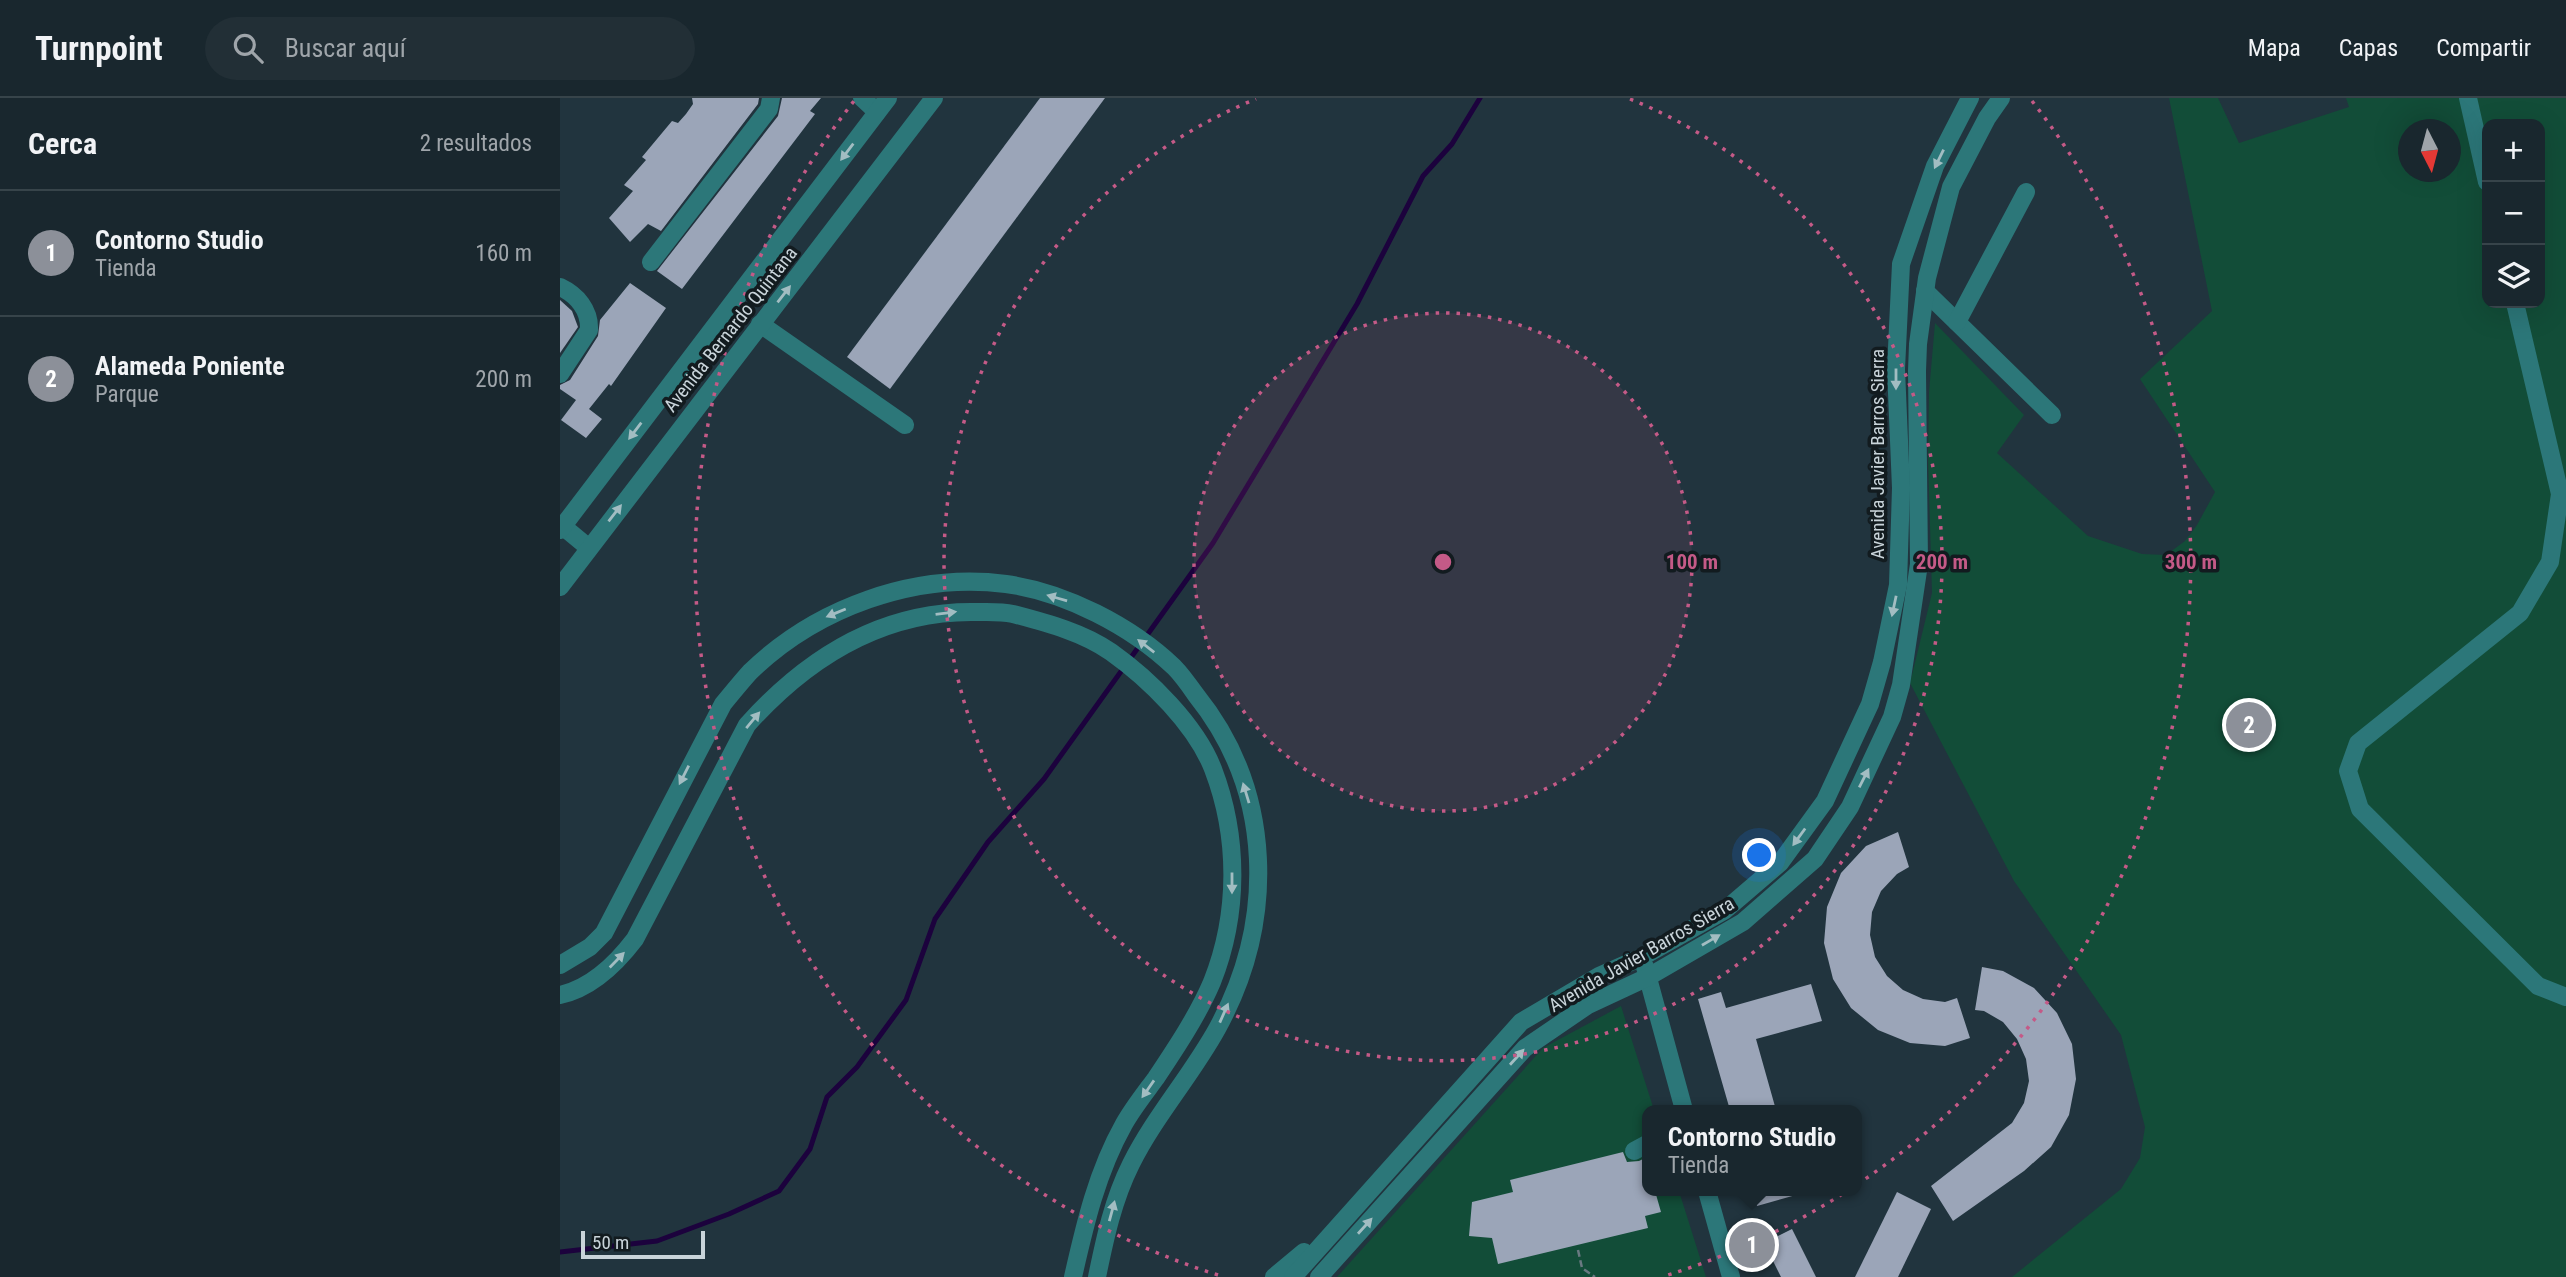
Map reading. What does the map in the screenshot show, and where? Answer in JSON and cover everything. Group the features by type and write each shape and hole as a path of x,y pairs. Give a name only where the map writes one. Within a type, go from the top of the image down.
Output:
{"street":[{"path":"651,262 769,109 771,98"},
{"path":"862,98 883,105"},
{"name":"Avenida Bernardo Quintana","path":"560,587 934,98"},
{"name":"Avenida Javier Barros Sierra","path":"1293,1277 1521,1022 1599,976 1642,957 1724,911 1780,863 1825,801 1870,705 1898,585 1901,488 1896,369 1900,264 1935,166 1970,98"},
{"name":"Avenida Javier Barros Sierra","path":"1319,1277 1525,1048 1588,1004 1648,977 1743,922 1815,859 1850,807 1892,717 1906,658 1919,564 1917,371 1925,291 1951,187 1987,118 2001,98"},
{"path":"2468,98 2482,160"},
{"name":"Avenida Bernardo Quintana","path":"561,527 883,105"},
{"path":"1957,322 2026,192"},
{"path":"560,287 570,292 584,308 589,330 560,374"},
{"path":"1925,291 2052,415"},
{"path":"2516,308 2560,494 2550,562 2521,613 2358,743 2348,771 2360,809 2538,986 2566,997"},
{"path":"760,324 905,425"},
{"path":"561,527 589,548"},
{"path":"560,965 590,947 604,933 723,704 750,673 780,647 821,620 886,593 951,582 1006,584 1065,599 1119,625 1174,667 1210,713 1237,760 1258,844 1259,886 1255,917 1241,974 1218,1027 1185,1083 1147,1135 1114,1202 1097,1277"},
{"path":"560,995 592,982 617,962 635,939 747,725 771,699 838,646 892,622 952,612 1005,612 1058,625 1110,651 1155,689 1186,724 1212,767 1227,813 1233,886 1230,925 1212,981 1192,1020 1124,1123 1108,1157 1089,1203 1073,1277"},
{"path":"1642,957 1683,1105"},
{"path":"1708,1196 1731,1277"},
{"path":"1274,1277 1359,1203"}],"path":[{"path":"1578,1250 1582,1268 1595,1276"}],"green space":[{"path":"2169,98 2218,98 2239,143 2349,107 2346,98 2566,98 2566,1277 2012,1277 2121,1189 2140,1158 2145,1127 2121,1035 2014,881 1910,683 1932,593 1928,458 1929,392 1935,323 2024,415 1997,453 2088,536 2142,554 2166,555 2185,541 2215,492 2140,379 2212,311"},
{"path":"1621,1006 1652,1105 1642,1105 1642,1196 1681,1196 1706,1277 1337,1277 1543,1048"}],"building":[{"path":"692,98 759,98 758,104 661,231 648,224 630,242 609,218 633,191 624,185 646,160 642,157 672,121 678,123 686,114 693,104"},
{"path":"782,98 821,98 810,111 815,114 682,289 657,271 778,116"},
{"path":"1040,98 1105,98 890,389 847,357"},
{"path":"630,283 666,308 611,386 609,384 589,409 602,419 586,438 561,420 576,400 560,389 560,385 570,380 598,336 600,320"},
{"path":"560,300 572,311 578,327 560,353"},
{"path":"1898,832 1909,867 1897,874 1881,891 1872,912 1870,935 1875,957 1887,976 1903,990 1923,999 1945,1002 1957,998 1970,1038 1945,1046 1910,1043 1878,1030 1851,1008 1833,979 1824,943 1827,907 1841,873 1866,846"},
{"path":"1982,967 2003,971 2034,988 2057,1013 2072,1044 2076,1079 2069,1115 2051,1147 2024,1171 1953,1221 1931,1186 2012,1123 2024,1103 2029,1081 2026,1059 2017,1039 2003,1022 1984,1011 1975,1010"},
{"path":"1811,984 1822,1021 1756,1039 1775,1105 1729,1105 1698,999 1721,992 1726,1008"},
{"path":"1623,1152 1627,1162 1642,1160 1642,1196 1656,1196 1661,1212 1645,1216 1648,1228 1498,1264 1492,1238 1469,1236 1472,1202 1513,1192 1510,1180"},
{"path":"1897,1192 1931,1209 1898,1277 1855,1277"},
{"path":"1754,1196 1792,1196 1757,1206"},
{"path":"1792,1229 1816,1277 1781,1277 1764,1243"}],"waterway":[{"path":"560,1252 657,1241 729,1214 779,1191 810,1149 827,1097 857,1067 906,1000 935,919 988,842 1044,779 1213,543 1357,304 1423,176 1452,144 1480,98"}],"place":[{"name":"Alameda Poniente","path":"2249,725"},
{"name":"Contorno Studio","path":"1752,1245"}]}
